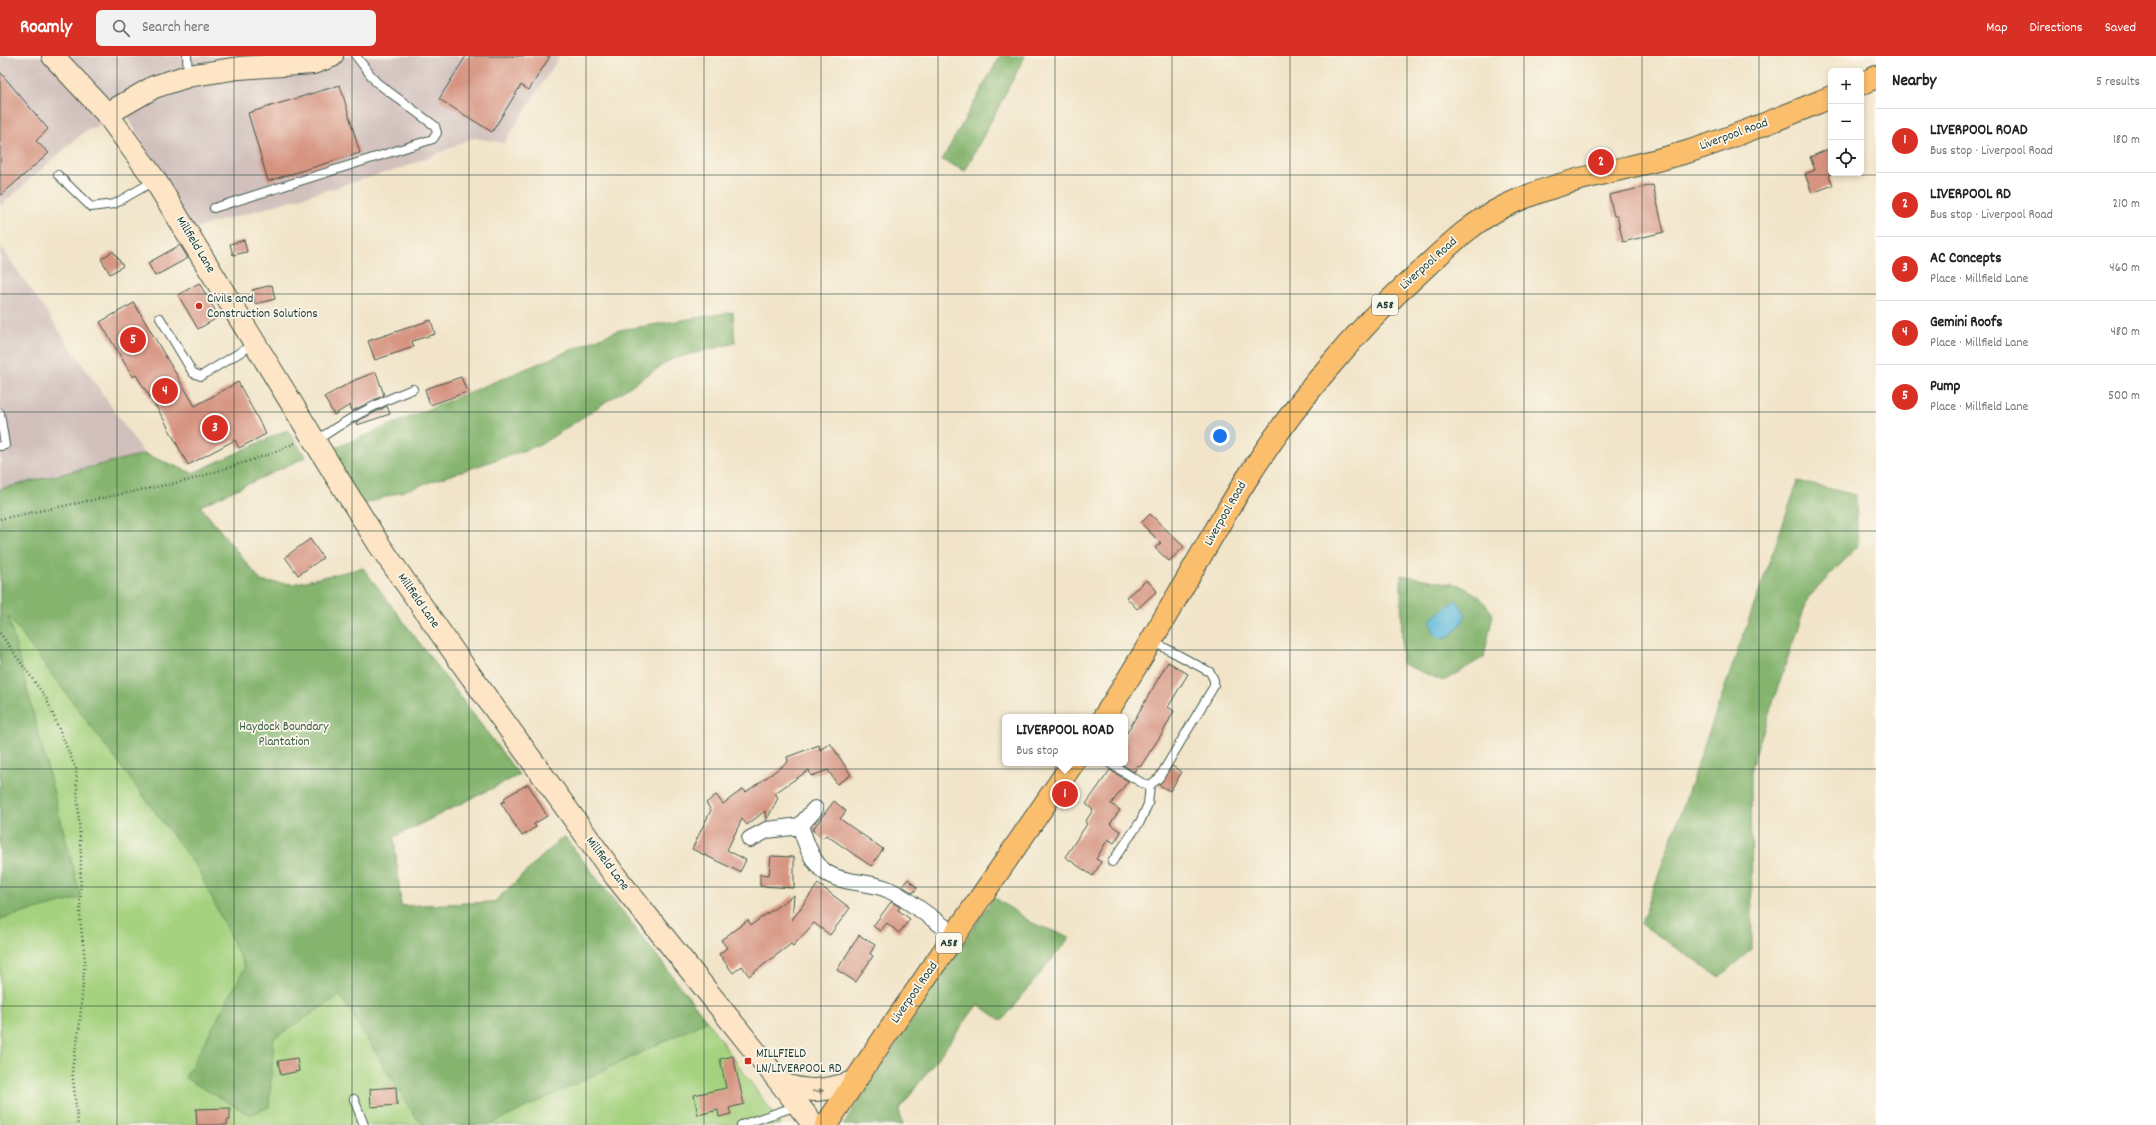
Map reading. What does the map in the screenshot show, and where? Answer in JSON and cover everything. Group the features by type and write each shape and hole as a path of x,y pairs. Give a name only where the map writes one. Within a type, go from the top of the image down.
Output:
{"highway":[{"path":"1864,83 1876,77"},
{"name":"Liverpool Road","path":"1106,714 1152,640 1247,478 1295,412 1368,321 1454,241 1500,208 1535,193 1690,151 1828,98"},
{"name":"Liverpool Road","path":"826,1125 955,934 1072,766"}],"street":[{"name":"Millfield Lane","path":"53,56 107,114 155,180 312,439 380,546 449,646 616,877 800,1105 814,1125"},
{"path":"107,114 187,66 239,68 314,63 332,56"},
{"path":"750,839 767,830 800,826 815,809"},
{"path":"800,826 812,856 818,866 827,873 840,879 864,882 889,890 955,934"},
{"path":"783,1084 800,1090 818,1091 854,1082"}],"lane":[{"path":"214,208 432,140 437,133 435,126 376,82 356,56"},
{"path":"58,175 91,206 114,204 155,180"},
{"path":"160,318 193,373 201,376 254,344"},
{"path":"312,439 366,410 413,389"},
{"path":"0,413 5,445 0,446"},
{"path":"1112,862 1140,822 1148,804 1150,785 1162,772 1214,686 1214,680 1210,672 1152,640"},
{"path":"1115,766 1142,783 1150,785"},
{"path":"354,1099 364,1125"},
{"path":"741,1125 800,1105"}],"path":[{"path":"0,519 190,480 312,439"},
{"path":"0,633 46,698 76,769 80,857 80,918 85,960 79,1031 72,1069 78,1125"}],"shaded area":[{"path":"0,56 560,56 504,143 474,138 405,167 190,230 126,113 84,132 0,206"},
{"path":"0,245 144,454 0,489"}],"green space":[{"path":"1000,56 1025,56 965,171 942,160"},
{"path":"733,312 735,343 672,359 540,445 356,507 323,453 619,330"},
{"name":"Haydock Boundary Plantation","path":"287,430 306,457 200,506 262,582 293,584 363,568 519,775 394,837 401,906 494,902 564,836 707,1021 781,1125 0,1125 0,489 144,454 193,473"},
{"name":"Haydock Boundary Plantation","path":"287,430 306,457 200,506 262,582 293,584 363,568 519,775 394,837 401,906 494,902 564,836 707,1021 489,1125 424,1125 416,1118 340,995 274,1038 269,1107 250,1115 185,1078 245,968 198,869 8,616 81,898 0,919 0,489 144,454 193,473"},
{"path":"1798,481 1856,495 1858,546 1808,598 1751,767 1752,949 1719,977 1641,924"},
{"path":"1401,575 1460,585 1479,596 1493,614 1484,657 1444,681 1402,664"},
{"path":"994,897 1032,923 1070,937 1002,1021 978,1004 899,1110 903,1125 843,1125"}],"water":[{"path":"1457,599 1466,615 1456,631 1449,636 1439,638 1434,633 1430,620"}],"building":[{"path":"466,56 550,56 529,90 521,85 492,132 439,99"},
{"path":"0,72 48,129 36,141 49,153 0,196"},
{"path":"340,85 360,153 268,181 248,113"},
{"path":"1828,149 1828,176 1833,185 1812,193 1805,174 1815,170 1810,157"},
{"path":"1653,185 1664,232 1623,242 1617,216 1614,216 1609,195"},
{"path":"244,240 247,252 233,255 230,244"},
{"path":"180,245 188,258 155,276 148,263"},
{"path":"113,251 123,266 110,274 101,259"},
{"name":"Civils and Construction Solutions","path":"199,283 219,317 198,329 178,295"},
{"path":"272,285 275,299 255,304 252,290"},
{"path":"134,303 195,406 238,382 266,434 239,448 235,440 188,465 163,418 136,375 133,377 100,322"},
{"path":"431,320 435,334 412,341 414,347 375,360 368,341"},
{"path":"376,372 384,395 352,411 350,405 334,415 324,397 355,380"},
{"path":"461,377 467,392 430,405 425,389"},
{"path":"387,406 390,414 357,425 356,422"},
{"path":"1150,514 1184,547 1169,561 1155,548 1161,543 1141,523"},
{"path":"310,539 323,558 298,575 285,557"},
{"path":"1147,580 1157,591 1137,609 1126,597"},
{"path":"1168,662 1188,674 1168,707 1174,711 1163,732 1140,767 1138,765 1134,772 1125,766 1128,766 1128,731"},
{"path":"830,743 851,775 837,784 828,770 811,776 809,770 775,793 778,798 766,821 765,811 747,825 742,819 727,850 746,860 740,872 692,849 711,810 706,803 716,795 723,804 743,789 746,792 788,762 787,757 819,745 820,750"},
{"path":"1172,766 1182,772 1170,791 1159,785"},
{"path":"1110,770 1128,781 1111,804 1120,810 1110,824 1121,832 1114,843 1108,839 1096,859 1101,862 1093,876 1065,857 1087,824 1085,822 1093,810 1086,804"},
{"path":"528,784 547,816 534,824 536,827 522,836 501,803 505,801 504,798"},
{"path":"834,801 846,811 840,819 883,849 871,866 826,835 823,838 812,830"},
{"path":"771,856 794,857 794,888 760,886 760,874 769,875"},
{"path":"908,879 917,888 913,893 902,886"},
{"path":"818,884 850,908 830,935 814,923 793,946 791,944 749,976 742,966 733,973 719,954 727,948 721,940 748,920 751,925 794,895 792,920"},
{"path":"891,902 900,907 898,910 910,919 899,933 887,923 880,931 873,926"},
{"path":"859,935 875,945 870,954 873,956 856,982 837,970"},
{"path":"733,1056 744,1104 729,1108 731,1114 719,1117 718,1110 698,1115 694,1095 726,1088 720,1059"},
{"path":"297,1058 299,1071 281,1075 278,1061"},
{"path":"396,1087 397,1105 371,1107 370,1089"},
{"path":"230,1108 230,1120 227,1120 227,1125 197,1125 196,1109"}],"place":[{"name":"LIVERPOOL RD","path":"1601,162"},
{"name":"Civils and Construction Solutions","path":"199,306"},
{"name":"Pump","path":"133,340"},
{"name":"Gemini Roofs","path":"165,391"},
{"name":"AC Concepts","path":"215,428"},
{"name":"LIVERPOOL ROAD","path":"1065,794"},
{"name":"MILLFIELD LN/LIVERPOOL RD","path":"748,1061"}]}
